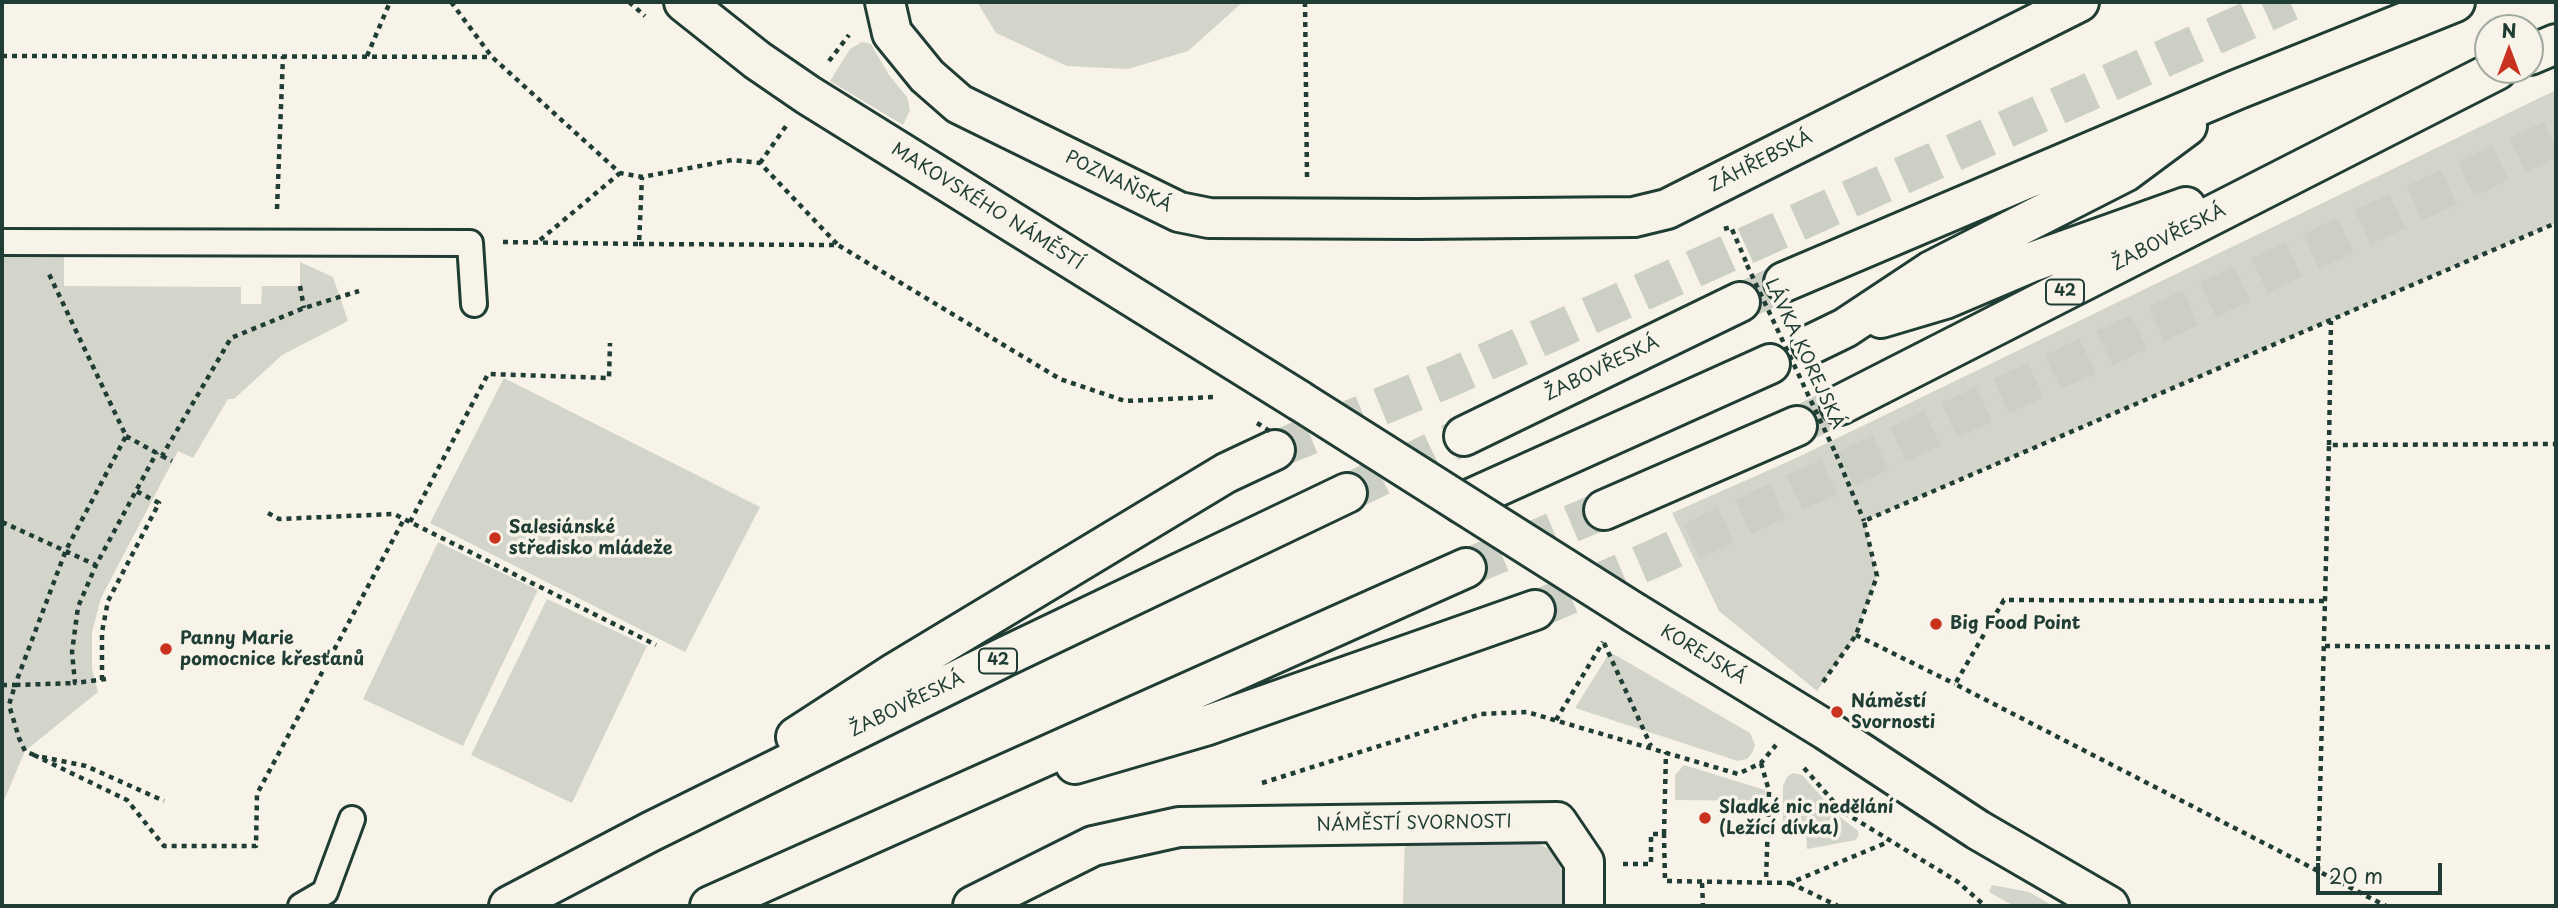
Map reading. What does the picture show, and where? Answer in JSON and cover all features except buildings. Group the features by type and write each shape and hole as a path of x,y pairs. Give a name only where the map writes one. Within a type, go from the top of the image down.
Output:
{"main road":[{"name":"MAKOVSKÉHO NÁMĚSTÍ","path":"684,2 757,60 808,95 1300,401"},
{"name":"POZNAŇSKÁ","path":"885,2 892,33 927,76 959,104 1179,212 1209,218 1417,219"},
{"name":"ZÁHŘEBSKÁ","path":"1417,219 1634,217 1667,209 2079,2"},
{"name":"42","path":"1784,282 2236,90 2455,2"},
{"name":"ŽABOVŘESKÁ","path":"1840,405 2474,82"},
{"name":"42","path":"2236,90 2125,172 1931,271 1829,336 1945,299 2032,262 2157,217 2289,176"},
{"name":"ŽABOVŘESKÁ","path":"1464,436 1740,302"},
{"path":"1461,503 1770,365"},
{"name":"KOREJSKÁ","path":"1300,401 1635,613 1817,724 1978,830 2109,906"},
{"path":"1604,510 1797,426"},
{"name":"42","path":"650,832 907,665 1226,472 1275,450"},
{"name":"ŽABOVŘESKÁ","path":"509,906 650,832 1348,494"},
{"path":"710,906 1466,568"},
{"path":"928,807 1205,726 1535,610"},
{"name":"NÁMĚSTÍ SVORNOSTI","path":"973,906 1093,846 1179,827 1557,822 1584,862 1584,906"}],"lane":[{"path":"2,242 470,243 474,304"},
{"path":"301,906 325,892 352,819"}],"path":[{"path":"367,56 390,2"},
{"path":"452,2 492,57 620,173 642,177 732,160 760,163 838,244 1060,379 1125,401 1215,397"},
{"path":"1305,2 1307,183"},
{"path":"826,65 848,36"},
{"path":"2,55 492,57"},
{"path":"276,242 283,56"},
{"path":"760,163 786,125"},
{"path":"539,241 620,173"},
{"path":"639,244 642,177"},
{"path":"1864,521 2556,223"},
{"path":"470,243 539,241 838,244"},
{"name":"LÁVKA KOREJSKÁ","path":"1747,265 1836,454 1864,521 1877,576 1856,635 1817,691"},
{"path":"48,272 126,436 172,461"},
{"path":"300,286 304,308"},
{"path":"75,683 72,652 74,625 78,607 96,565 136,491 231,338 304,308 359,290"},
{"path":"2318,871 2331,321"},
{"path":"411,522 488,373 609,378 610,343"},
{"path":"126,436 66,550 9,705 25,751 127,800 164,846 256,846 257,794 404,519"},
{"path":"2329,445 2556,444"},
{"path":"2,685 75,683 104,679 101,644 108,601 159,503 136,491"},
{"path":"268,513 279,519 394,514 656,645"},
{"path":"2,522 96,565"},
{"path":"1955,684 2004,600 2324,601"},
{"path":"1856,635 2386,906"},
{"path":"1597,638 1615,649"},
{"path":"1556,720 1603,642"},
{"path":"1603,642 1651,747"},
{"path":"2325,646 2556,647"},
{"path":"1256,785 1481,714 1527,712 1738,774 1761,763 1778,743"},
{"path":"1767,736 1788,752"},
{"path":"1666,752 1665,881 1790,883 1838,906"},
{"path":"34,755 86,766 164,801"},
{"path":"1797,761 1842,811 1888,842 1958,882 1985,906"},
{"path":"1761,763 1769,791 1766,881"},
{"path":"1651,835 1664,835"},
{"path":"1790,883 1888,842"},
{"path":"1702,883 1703,906"}],"shaded area":[{"path":"977,2 1243,2 1188,51 1128,69 1067,66 996,33"},
{"path":"862,42 871,44 889,75 907,97 910,110 903,125 830,81 850,49"},
{"path":"2556,90 2556,223 1864,521 1877,576 1856,635 1817,691 1719,611 1672,513 1794,459"},
{"path":"2,251 64,251 64,286 241,287 241,304 261,304 262,286 300,286 300,262 333,277 348,321 282,355 234,399 228,399 193,458 178,451 101,598 92,632 92,669 98,692 25,751 2,805"},
{"path":"504,378 760,507 685,652 430,523"},
{"path":"438,542 538,590 463,746 363,699"},
{"path":"547,599 647,646 572,803 471,755"},
{"path":"1610,652 1750,733 1755,745 1752,753 1747,759 1738,761 1575,708"},
{"path":"1684,765 1765,790 1765,801 1675,800 1675,775"},
{"path":"1793,773 1802,775 1839,816 1857,830 1859,834 1856,840 1807,849 1806,830 1783,832 1783,786 1787,777"},
{"path":"1405,830 1508,831 1552,850 1575,897 1575,906 1403,906"},
{"path":"1992,885 2029,892 2053,906 2014,906 1989,892"}],"tunnel":[{"path":"1275,450 1450,378 2290,2"},
{"path":"1535,610 1653,559 2556,137"},
{"path":"1740,302 1784,282"},
{"path":"1797,426 1840,405"},
{"path":"1347,493 1464,436"},
{"path":"1466,568 1604,510"}],"place":[{"name":"Salesiánské středisko mládeže","path":"495,538"},
{"name":"Big Food Point","path":"1936,624"},
{"name":"Panny Marie pomocnice křesťanů","path":"166,649"},
{"name":"Náměstí Svornosti","path":"1837,712"},
{"name":"Sladké nic nedělání (Ležící dívka)","path":"1705,818"}]}
